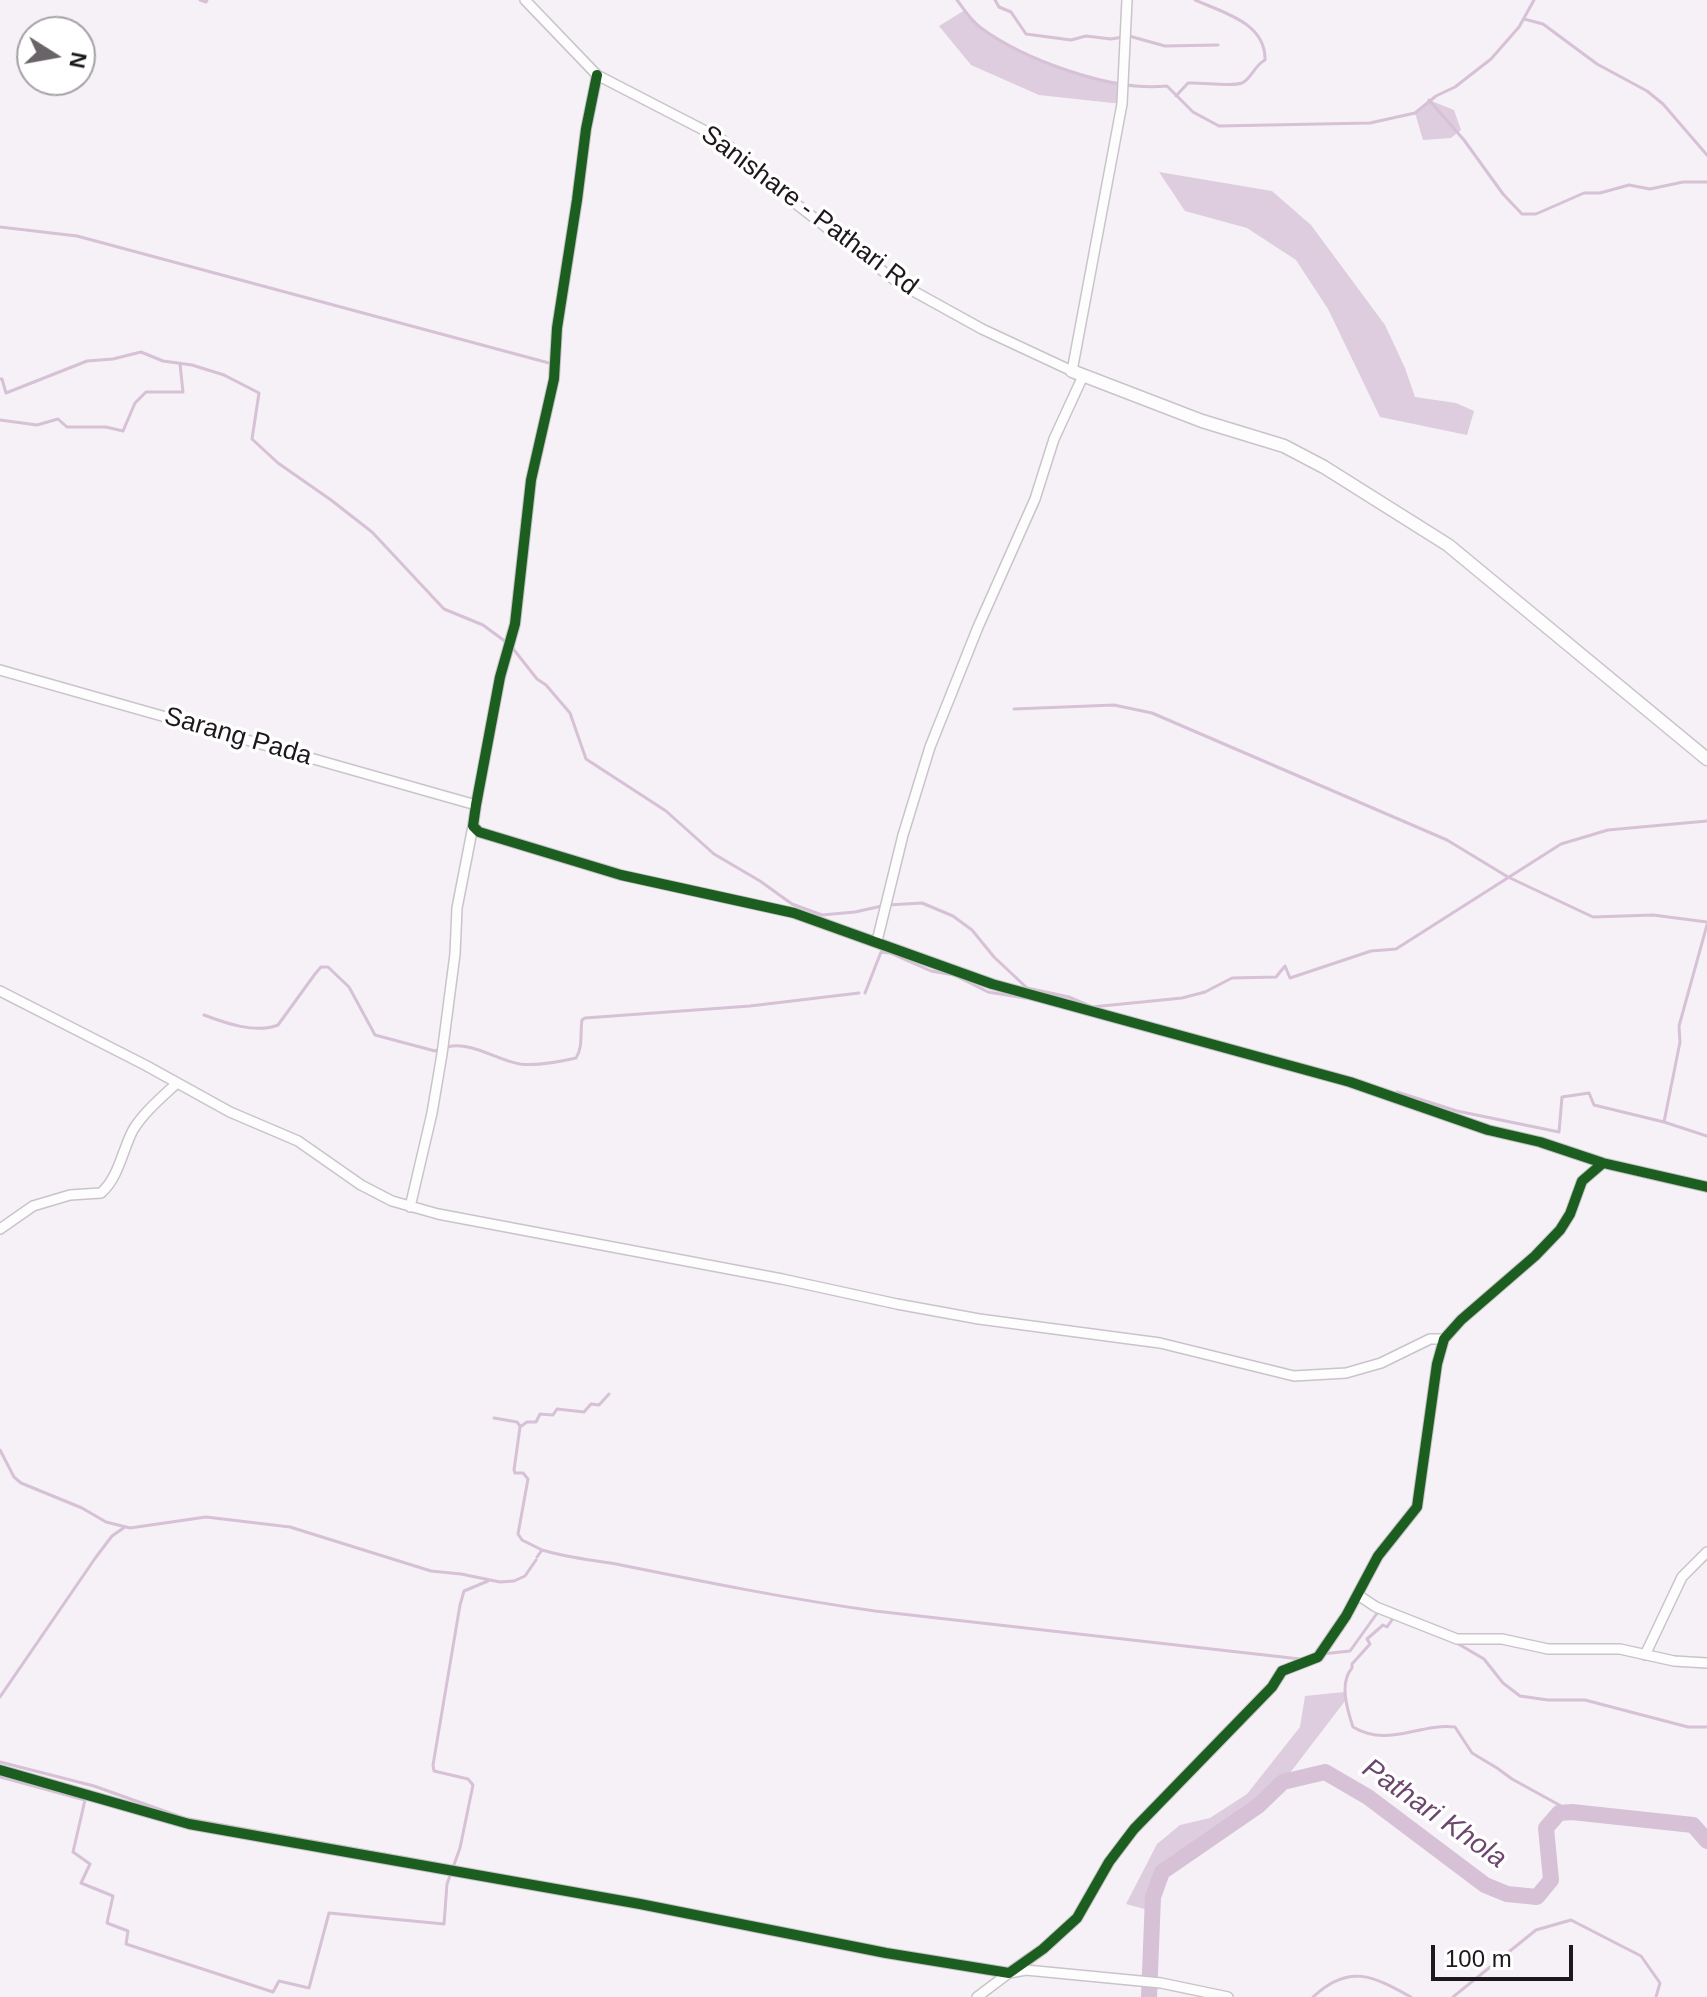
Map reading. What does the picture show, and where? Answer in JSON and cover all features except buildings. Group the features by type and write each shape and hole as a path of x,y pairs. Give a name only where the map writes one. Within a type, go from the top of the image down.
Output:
{"street":[{"name":"Sanishare - Pathari Rd","path":"525,0 597,75 721,139 791,200 908,289 982,329 1078,373"},
{"path":"877,941 903,835 930,747 978,627 1035,499 1078,373 1122,104 1127,0"},
{"path":"410,1207 442,1054 455,954 457,908 500,677 515,624 531,480 554,379 557,328 586,129 597,75"},
{"path":"1078,373 1202,421 1284,446 1324,467 1448,545 1707,759"},
{"name":"Sarang Pada","path":"0,670 476,805"},
{"path":"473,826 479,832 621,875 794,913 992,984 1350,1082 1488,1130 1540,1142 1603,1163 1707,1187"},
{"path":"0,991 230,1112 298,1141 361,1185 410,1207 979,1319 1160,1343 1294,1376 1346,1373 1381,1363 1430,1339 1444,1339"},
{"path":"0,1229 33,1206 70,1195 101,1193 114,1176 136,1126 177,1083"},
{"path":"977,1997 1043,1949 1077,1918 1109,1862 1134,1829 1272,1687 1282,1671 1318,1657 1346,1616 1378,1556 1417,1507 1437,1364 1444,1339 1560,1230 1570,1214 1582,1181 1603,1163"},
{"path":"1645,1655 1682,1577 1707,1552"},
{"path":"1358,1595 1376,1607 1457,1639 1502,1639 1548,1649 1620,1649 1674,1661 1707,1663"},
{"path":"0,1770 189,1824 640,1904 886,1953 1009,1973 1026,1970 1161,1983 1228,1997"}],"shaded area":[{"path":"965,10 980,26 1017,50 1058,67 1122,85 1122,104 1039,95 971,65 939,26"},
{"path":"1429,100 1454,110 1461,130 1451,138 1423,140 1415,113"},
{"path":"1159,172 1272,191 1311,225 1385,325 1415,397 1456,403 1474,411 1467,435 1380,417 1328,309 1296,260 1247,228 1185,211"},
{"path":"1344,1692 1345,1701 1283,1782 1258,1806 1162,1872 1153,1897 1152,1911 1126,1904 1157,1844 1180,1825 1210,1818 1247,1794 1300,1727 1305,1696"}],"waterway":[{"path":"200,0 207,0"},
{"path":"957,0 977,25 1021,51 1096,79 1145,87 1167,86 1193,112 1219,126 1370,123 1415,113 1491,59 1519,27 1534,0"},
{"path":"995,0 999,7 1011,12 1026,34 1071,40 1086,36 1111,39 1129,36 1165,46 1218,45"},
{"path":"1176,96 1188,83 1242,83 1265,60 1259,37 1251,28 1195,0"},
{"path":"1524,19 1543,24 1597,64 1647,91 1663,104 1707,155"},
{"path":"1429,100 1522,214 1536,214 1584,193 1600,193 1629,185 1650,189 1683,182 1707,182"},
{"path":"0,227 77,236 549,363"},
{"path":"0,379 6,393 87,361 141,352 163,361 192,365 224,375 259,393 252,439 278,463 372,532 444,609 483,625 506,642"},
{"path":"0,420 37,425 58,419 67,427 106,427 123,431 135,403 146,392 183,392 180,364"},
{"path":"511,646 570,713 586,759 666,811 714,854 792,904 822,915 882,906"},
{"path":"1014,709 1114,705 1152,713 1447,840 1508,877 1593,917 1653,915 1707,922"},
{"path":"888,905 922,903 953,916 972,930 994,957 1027,988 1069,997 1092,1007 1182,998 1205,992 1232,978 1276,977 1285,966 1290,978 1371,951 1396,949 1561,844 1608,830 1707,821"},
{"path":"1664,1122 1680,1042 1679,1026 1707,925"},
{"path":"865,993 881,952 931,971 954,975 988,992 1025,998"},
{"path":"204,1015 250,1028 278,1025 321,967 328,967 349,987 375,1035 435,1051 440,1049"},
{"path":"447,1047 475,1049 520,1064 548,1063 576,1058 582,1020 585,1018 750,1006 859,993"},
{"path":"1397,1092 1457,1111 1559,1132 1562,1097 1589,1093 1594,1105 1707,1136"},
{"path":"542,1550 522,1540 518,1534 528,1479 514,1470 520,1427 527,1422 536,1422 540,1414 553,1415 557,1409 584,1412 591,1404 599,1405 609,1394"},
{"path":"494,1418 517,1422 520,1426"},
{"path":"0,1450 14,1477 21,1483 82,1508 106,1522 130,1528 206,1517 290,1527 431,1571 500,1582 525,1576 536,1560"},
{"path":"0,1697 96,1557 112,1536 125,1527"},
{"path":"537,1557 542,1550 747,1590 875,1611 1300,1659"},
{"path":"0,1777 85,1800 73,1852 90,1864 81,1883 113,1896 107,1923 128,1931 126,1944 273,1992 279,1981 309,1988 329,1913 444,1924 447,1884 460,1848 473,1785 468,1779 434,1771 433,1765 464,1591 488,1581"},
{"path":"1322,1654 1350,1651 1378,1612"},
{"path":"1394,1617 1387,1627 1383,1625 1367,1639 1370,1644 1352,1664 1348,1674 1345,1696 1353,1727 1378,1735 1455,1727 1472,1753 1572,1812"},
{"path":"1455,1642 1484,1659 1503,1683 1520,1696 1585,1700 1688,1727 1707,1727"},
{"path":"0,1762 94,1786 184,1818 440,1864"},
{"name":"Pathari Khola","path":"1149,1997 1153,1897 1162,1872 1258,1806 1283,1782 1325,1772 1368,1797 1485,1885 1507,1894 1537,1897 1551,1880 1546,1828 1559,1813 1693,1825 1707,1841"},
{"path":"1453,1997 1536,1930 1571,1920 1641,1956 1660,1983 1656,1997"},
{"path":"1313,1997 1338,1980 1361,1976 1385,1983 1411,1997"}],"cycle path":[{"path":"597,75 586,129 557,328 554,379 531,480 515,624 500,677 473,826 479,832 621,875 794,913 992,984 1350,1082 1488,1130 1540,1142 1603,1163 1707,1187"},
{"path":"0,1770 189,1824 1009,1973 1043,1949 1077,1918 1109,1862 1134,1829 1272,1687 1282,1671 1318,1657 1346,1616 1378,1556 1417,1507 1437,1364 1444,1339 1560,1230 1570,1214 1582,1181 1603,1163"}]}
